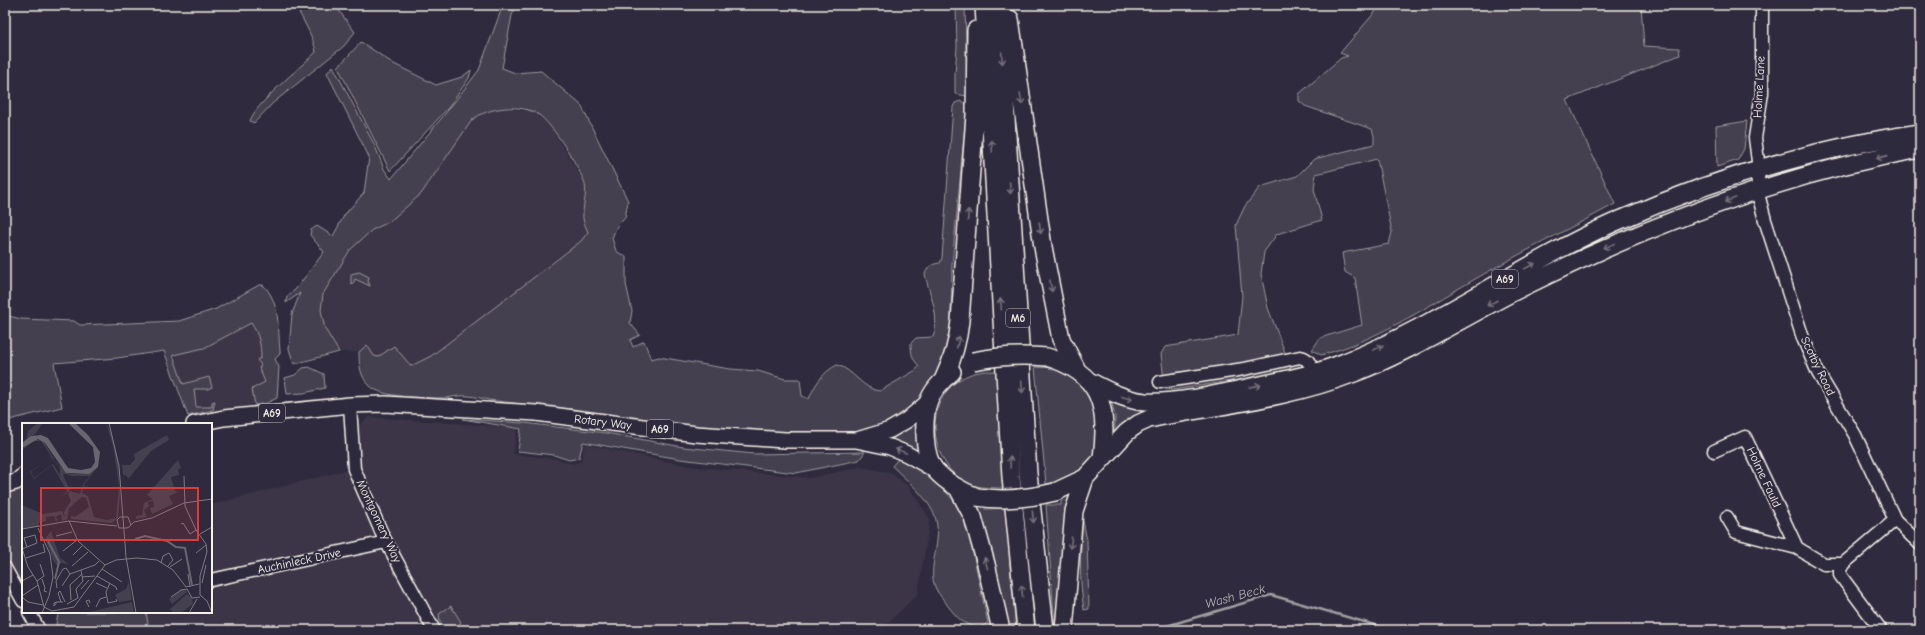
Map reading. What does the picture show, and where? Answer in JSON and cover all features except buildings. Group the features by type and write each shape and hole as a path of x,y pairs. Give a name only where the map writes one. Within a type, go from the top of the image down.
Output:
{"highway":[{"path":"944,378 953,360 958,341 960,321 975,115 976,5"},
{"name":"M6","path":"984,5 1011,477 1026,630"},
{"name":"M6","path":"999,5 1028,474 1045,630"},
{"path":"1008,5 1045,255 1061,338 1076,368 1091,382 1102,405 1106,432 1102,458 1085,478 1074,510 1064,630"},
{"name":"A69","path":"1102,458 1127,432 1148,419 1280,395 1314,380 1345,363 1405,335 1512,275 1613,223 1724,179 1833,150 1920,133"},
{"name":"A69","path":"1091,382 1120,396 1144,402 1162,402 1314,380 1356,372 1402,352 1521,288 1620,241 1756,190 1840,167 1920,149"},
{"name":"A69","path":"1076,368 1047,357 1029,356 988,358 956,367 944,378 928,402 924,428 927,450 935,470 959,490 977,497 990,499 1036,496 1055,492 1085,478"},
{"path":"959,490 973,517 986,564 1001,630"}],"main road":[{"name":"Rotary Way","path":"856,440 890,430 907,420 928,402"},
{"name":"Rotary Way","path":"350,405 385,404 536,413 696,434 785,440 856,440 890,447 907,454 935,470"},
{"name":"A69","path":"199,423 224,418 350,405"},
{"path":"5,477 22,475"},
{"path":"5,485 16,482 22,476"}],"street":[{"name":"Holme Lane","path":"1759,170 1755,138 1762,93 1762,5"},
{"name":"Scotby Road","path":"1759,170 1756,190 1803,338 1818,373 1855,435 1895,520 1920,544"},
{"path":"1160,382 1244,369 1300,357 1309,360 1314,380"},
{"name":"Montgomery Way","path":"350,405 354,469 386,542 434,630"},
{"name":"Holme Fauld","path":"1714,451 1745,437 1797,548"},
{"path":"1727,517 1736,532 1797,548 1824,564 1844,564"},
{"path":"1881,630 1840,575 1840,570 1844,564 1895,520"},
{"name":"Auchinleck Drive","path":"212,580 386,542"},
{"path":"5,568 22,599"},
{"path":"30,613 39,630"}],"shaded area":[{"path":"295,5 337,5 340,12 355,32 344,46 273,103 254,123 250,121 260,105 316,52 310,34"},
{"path":"503,5 517,5 512,15 502,68 515,73 541,71 581,105 628,201 625,218 617,226 612,238 616,251 626,257 626,284 632,311 630,323 640,335 630,340 633,347 644,341 651,359 659,357 730,369 758,371 785,379 800,379 802,396 809,399 820,379 837,365 843,367 868,387 880,391 916,370 919,366 912,356 911,343 916,338 933,337 935,329 936,321 934,305 925,274 927,269 931,266 940,263 942,258 953,107 955,103 961,101 967,104 952,265 951,314 955,324 942,374 904,418 859,432 757,432 725,430 489,400 471,396 424,398 393,395 376,390 370,386 362,375 359,362 359,352 367,345 374,356 378,357 394,346 411,366 431,356 581,241 588,232 583,216 585,185 581,174 570,155 558,136 545,120 532,111 514,108 505,108 486,112 472,120 421,194 389,222 372,230 350,250 323,294 321,310 325,329 339,352 294,364 289,349 292,314 300,293 286,303 287,296 295,290 324,252 310,235 311,230 317,226 333,236 345,214 364,193 369,157 327,73 333,66 375,146 384,169 391,179 479,70"},
{"path":"956,5 965,5 967,96 955,94 957,47"},
{"path":"1381,5 1641,5 1644,46 1679,48 1680,55 1567,100 1615,204 1506,262 1379,333 1341,349 1321,355 1312,350 1320,338 1362,325 1355,278 1345,272 1342,253 1389,244 1392,232 1377,159 1316,174 1314,189 1322,220 1277,234 1264,252 1261,274 1268,308 1286,355 1304,361 1307,369 1173,390 1165,389 1161,354 1165,347 1238,335 1242,296 1236,225 1245,206 1260,187 1297,176 1314,159 1374,144 1372,129 1305,106 1299,101 1299,94 1341,58 1348,56 1340,53"},
{"path":"361,42 394,64 436,85 462,77 471,70 469,78 448,108 390,171 338,67"},
{"path":"498,108 529,111 538,115 550,126 584,182 586,194 583,216 588,232 581,241 484,316 431,356 411,366 406,360 386,352 378,357 374,356 366,346 359,352 339,352 325,329 321,310 323,294 350,250 372,230 389,222 421,194 472,120 480,113"},
{"path":"1747,121 1744,149 1738,160 1717,167 1716,126"},
{"path":"359,272 369,277 368,281 370,286 355,279 353,284 351,283 351,274"},
{"path":"259,285 263,285 269,292 273,299 277,316 280,354 275,359 279,367 277,398 267,403 255,405 252,389 265,382 259,368 261,365 257,360 261,358 261,348 256,332 251,323 204,348 173,355 183,384 209,377 212,387 208,389 194,389 196,407 212,407 212,402 215,401 213,410 188,416 164,351 117,358 54,363 62,407 5,421 5,315 21,319 74,321 80,325 179,321 216,309"},
{"path":"255,317 266,320 276,364 279,367 277,398 267,403 188,416 164,351"},
{"path":"309,367 324,374 325,388 304,393 287,394 285,378 295,375 303,368"},
{"path":"1035,367 1059,368 1095,390 1100,449 1087,464 1068,480 1046,484"},
{"path":"986,371 996,371 1005,488 988,488 963,481 952,472 944,461 938,448 935,434 935,419 945,393 955,383 966,376"},
{"path":"1111,399 1147,405 1150,414 1115,437 1115,417"},
{"path":"920,415 926,456 891,440 891,437"},
{"path":"369,417 517,428 513,454 557,459 572,464 581,462 585,444 689,466 810,478 860,467 889,472 908,486 930,519 918,594 880,630 149,630 146,613 212,613 212,505 346,470 345,436"},
{"path":"463,419 524,423 606,433 683,447 754,454 865,452 859,460 796,473 680,459 583,442 579,458 569,460 554,455 518,451 521,429"},
{"path":"904,459 942,487 953,500 967,525 988,623 979,628 969,625 958,618 936,589 933,581 933,563 937,544 937,524 934,514 926,500 892,466 897,460"},
{"path":"22,484 22,587 5,555 5,493 10,487"},
{"path":"1077,491 1060,630 1055,630 1046,505 1061,505 1061,498"},
{"path":"979,503 985,505 985,509 1007,508 1010,566 1016,630 1007,630 975,507"},
{"path":"1083,521 1087,540 1089,609 1084,610 1080,566"},
{"path":"451,606 461,622 457,627 460,630 445,630 440,622 439,614"},
{"path":"59,613 146,613 149,630 59,630 56,623"}],"waterway":[{"name":"Wash Beck","path":"1153,630 1271,595 1392,630"}]}
